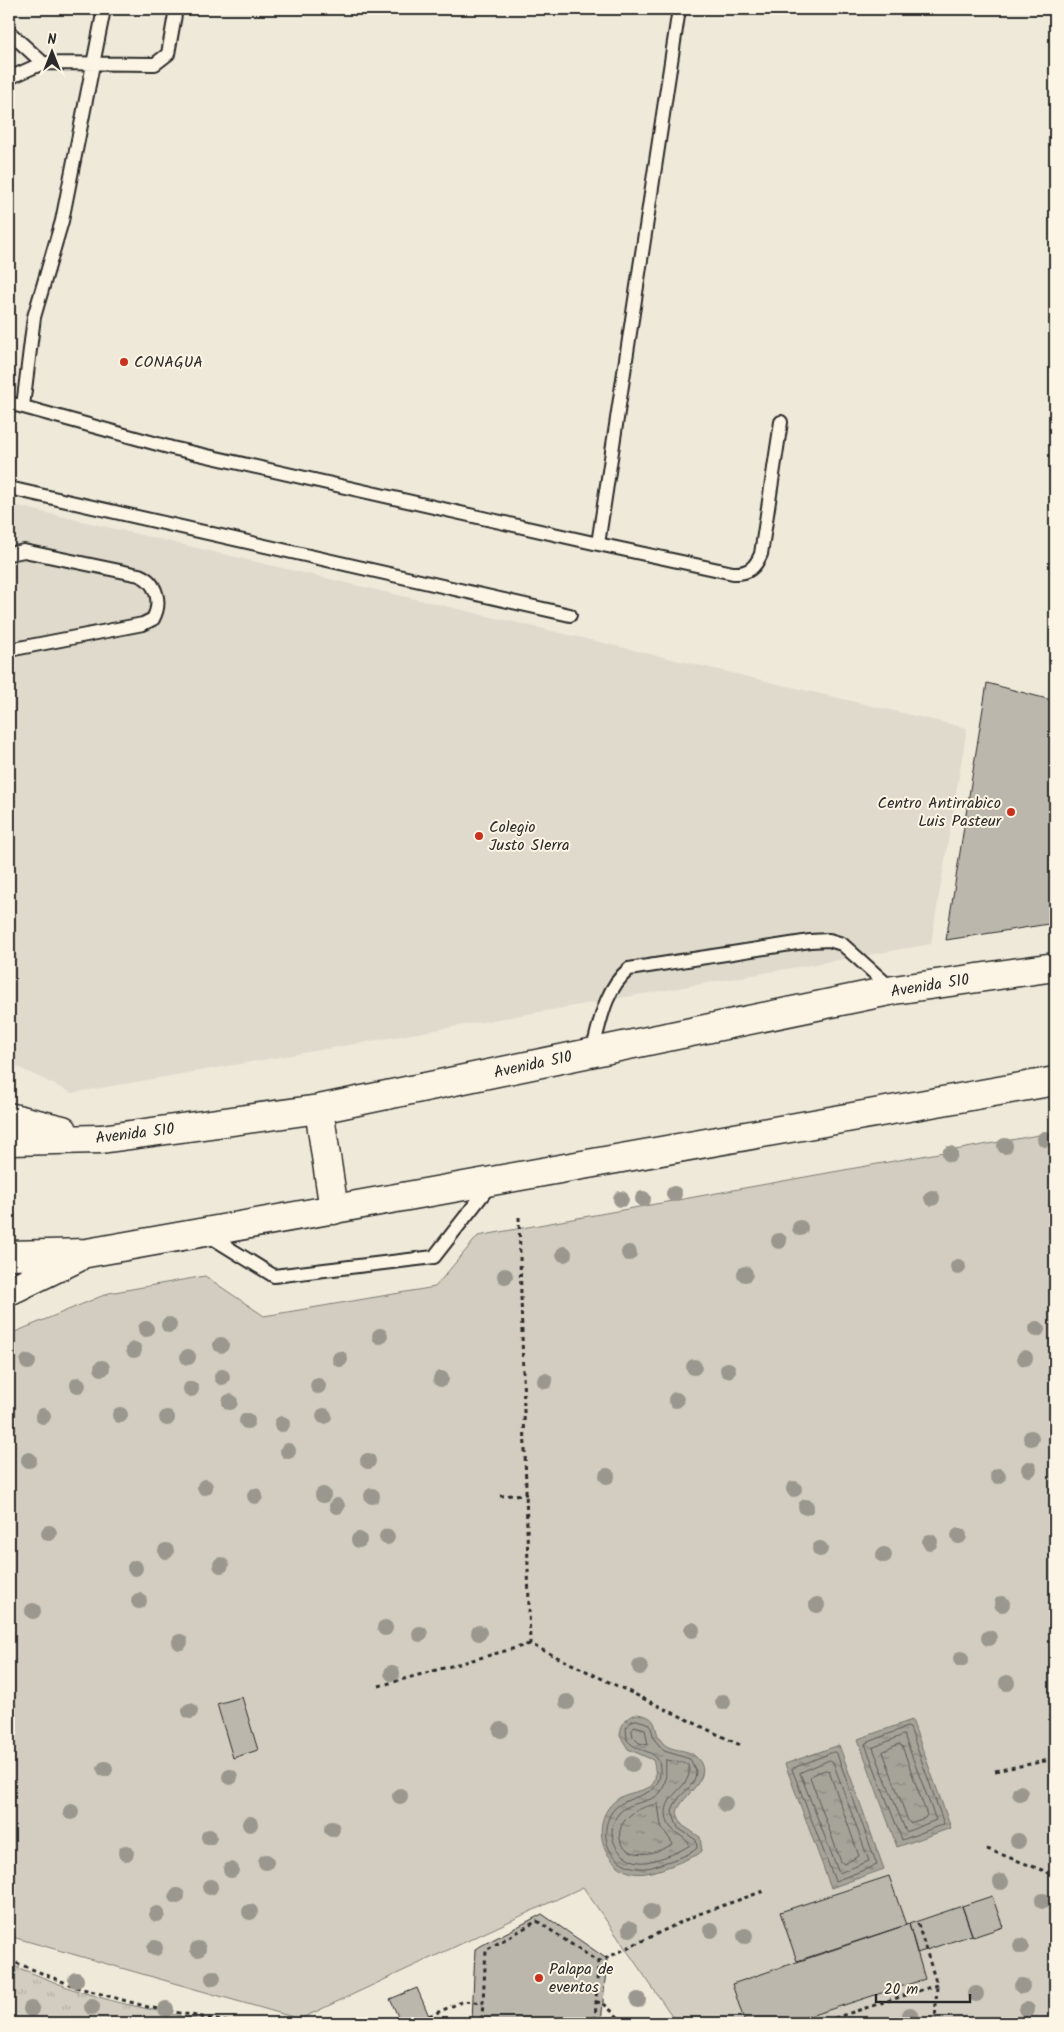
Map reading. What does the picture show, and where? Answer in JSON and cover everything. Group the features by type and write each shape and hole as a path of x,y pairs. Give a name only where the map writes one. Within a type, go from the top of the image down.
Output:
{"main road":[{"name":"Avenida 510","path":"9,1142 101,1139 319,1109 894,990 1055,967"},
{"path":"9,1255 87,1253 1055,1081"},
{"path":"319,1109 334,1210"},
{"path":"9,1117 101,1139"},
{"path":"9,1291 87,1253"}],"lane":[{"path":"23,406 34,317 62,221 104,9"},
{"path":"9,78 43,63 147,66 163,60 171,46 176,9"},
{"path":"598,544 679,9"},
{"path":"9,32 43,63"},
{"path":"9,402 172,448 733,573 751,570 761,554 781,422"},
{"path":"9,488 570,615"},
{"path":"9,554 24,551 139,575 152,583 155,590 157,609 153,620 143,624 9,650"},
{"path":"592,1053 608,992 617,978 629,969 810,941 829,940 842,944 894,990"},
{"path":"204,1233 274,1276 434,1256 493,1181"}],"path":[{"path":"519,1217 530,1644"},
{"path":"500,1496 526,1494"},
{"path":"379,1686 530,1644 742,1746"},
{"path":"995,1771 1055,1759"},
{"path":"987,1849 1055,1875"},
{"path":"598,1962 696,1915 764,1890"},
{"path":"490,2023 482,2018 486,1950 537,1921 598,1962"},
{"path":"917,1921 937,1985 935,2023"},
{"path":"9,1960 76,1987 148,2007 233,2023"},
{"path":"595,2023 598,1962"},
{"path":"819,2023 937,1985"},
{"path":"430,2016 464,2001 483,2003"},
{"path":"596,2002 603,2003 624,2023"}],"shaded area":[{"name":"Colegio Justo SIerra","path":"9,504 967,728 931,944 72,1093 9,1063"}],"green space":[{"path":"1055,1132 1055,2023 677,2023 583,1887 300,2019 9,1936 9,1339 15,1332 109,1293 205,1276 264,1316 435,1287 478,1236"},
{"path":"9,1964 72,1989 116,2002 213,2023 9,2023"}],"water":[{"path":"637,1714 650,1718 653,1721 659,1738 666,1746 695,1756 701,1764 703,1771 701,1779 684,1799 677,1813 682,1825 700,1837 702,1851 668,1867 642,1873 626,1871 611,1859 602,1841 601,1832 605,1813 611,1805 623,1796 648,1788 655,1780 653,1760 628,1749 620,1736 624,1722 629,1717"},
{"path":"912,1720 951,1828 897,1847 858,1739"},
{"path":"839,1745 884,1869 831,1888 785,1764"}],"building":[{"name":"Centro Antirrabico Luis Pasteur","path":"987,683 1055,701 1055,923 946,940"},
{"path":"242,1697 258,1750 233,1758 217,1704"},
{"path":"889,1876 906,1925 797,1961 780,1912"},
{"path":"992,1896 1003,1927 973,1937 962,1906"},
{"path":"962,1906 972,1935 917,1953 909,1924"},
{"name":"Palapa de eventos","path":"542,1914 607,1959 601,2023 472,2022 475,1949"},
{"path":"909,1924 925,1979 788,2023 745,2023 732,1984"},
{"path":"417,1988 433,2023 401,2023 390,1999"}],"place":[{"name":"CONAGUA","path":"124,362"},
{"name":"Centro Antirrabico Luis Pasteur","path":"1011,812"},
{"name":"Colegio Justo SIerra","path":"479,836"},
{"name":"Palapa de eventos","path":"539,1978"}]}
